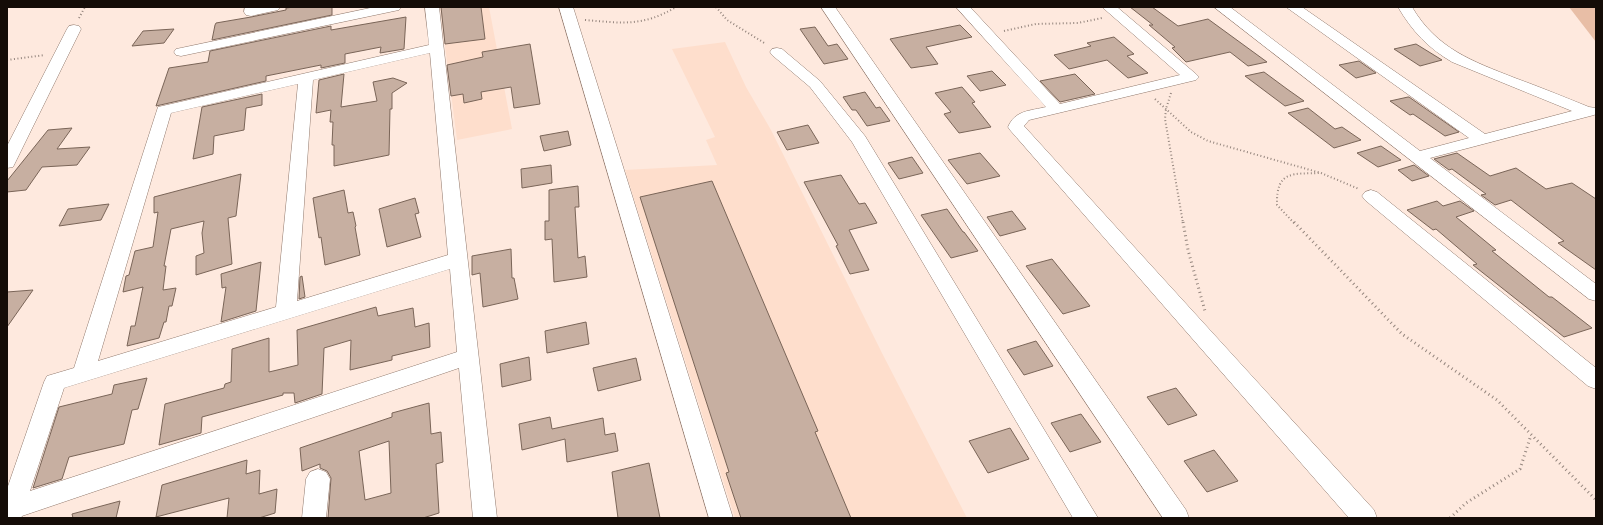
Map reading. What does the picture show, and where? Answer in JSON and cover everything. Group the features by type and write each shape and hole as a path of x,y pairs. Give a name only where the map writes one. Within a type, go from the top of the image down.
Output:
{"street":[{"path":"252,7 251,12 273,7"},
{"path":"181,52 394,7"},
{"path":"432,7 485,518"},
{"path":"828,7 1177,518"},
{"path":"963,7 1056,109"},
{"path":"1221,7 1596,294"},
{"path":"1293,7 1481,139"},
{"path":"1405,7 1412,19 1431,42 1450,55 1467,64 1592,111"},
{"path":"1114,11 1191,77 1023,117 1018,122 1016,127 1365,518"},
{"path":"568,14 721,518"},
{"path":"7,163 74,30"},
{"path":"82,374 164,110 436,47"},
{"path":"777,52 815,84 859,140 1086,518"},
{"path":"286,312 306,77"},
{"path":"1416,157 1592,111"},
{"path":"1371,196 1596,380"},
{"path":"10,513 55,382 458,260"},
{"path":"10,513 469,356"},
{"path":"314,518 318,479"}],"path":[{"path":"568,14 645,22 676,7"},
{"path":"716,7 727,20 755,36 777,52"},
{"path":"988,34 1036,24 1078,23 1114,11"},
{"path":"7,60 63,52"},
{"path":"1170,82 1171,96 1166,109 1170,150 1188,250 1206,314"},
{"path":"1143,88 1191,132 1208,141 1321,173 1352,185 1371,196"},
{"path":"1321,173 1288,175 1279,182 1276,194 1277,206 1402,334 1496,400 1596,500"},
{"path":"1450,518 1466,502 1520,470 1531,435"}],"shaded area":[{"path":"440,7 489,7 512,129 457,140"},
{"path":"1569,7 1596,7 1596,42"},
{"path":"725,42 746,87 771,130 883,355 967,518 735,518 625,170 717,165 706,140 715,137 672,49"}],"building":[{"path":"332,7 332,15 212,40 216,23 286,10 286,8"},
{"path":"441,7 481,7 485,39 445,44"},
{"path":"1130,7 1152,7 1178,26 1208,19 1267,62 1248,66 1230,52 1186,62 1172,48 1175,47 1149,25 1153,25"},
{"path":"406,17 404,49 380,53 381,47 345,54 345,63 321,68 321,65 266,76 266,81 156,106 169,68 208,62 210,51 331,26 331,30"},
{"path":"960,25 972,37 926,47 938,64 911,68 890,39"},
{"path":"815,27 828,46 837,44 848,59 824,64 800,29"},
{"path":"174,29 164,43 132,46 143,31"},
{"path":"1114,37 1134,54 1127,56 1148,73 1128,78 1107,60 1069,69 1054,55 1091,46 1087,43"},
{"path":"530,44 540,104 514,108 511,87 481,92 482,99 464,103 463,94 451,96 447,65 483,57 482,52"},
{"path":"1416,44 1442,60 1420,66 1394,49"},
{"path":"1359,61 1376,73 1356,78 1339,65"},
{"path":"992,71 1006,85 980,91 967,76"},
{"path":"1264,72 1304,101 1285,106 1245,76"},
{"path":"344,74 341,107 377,101 373,82 393,78 407,83 392,93 392,109 390,109 389,155 334,166 334,145 332,145 333,122 330,122 331,110 316,113 319,80"},
{"path":"1075,74 1095,94 1060,102 1040,81"},
{"path":"962,87 975,102 972,103 991,127 959,133 944,114 951,112 935,93"},
{"path":"865,92 876,108 880,107 890,121 867,126 856,110 852,110 843,97"},
{"path":"262,94 262,105 246,108 244,130 214,136 213,154 193,159 202,107"},
{"path":"1409,97 1459,132 1445,136 1413,114 1410,115 1390,101"},
{"path":"1308,108 1335,129 1342,127 1361,140 1334,148 1288,113"},
{"path":"808,125 819,143 787,150 777,132"},
{"path":"72,128 57,149 90,147 77,165 42,167 26,190 7,192 7,181 48,130"},
{"path":"568,131 571,145 544,151 540,136"},
{"path":"1381,146 1401,160 1378,167 1357,153"},
{"path":"980,153 1000,176 967,184 948,160"},
{"path":"1457,153 1490,176 1516,168 1546,189 1572,183 1596,199 1596,270 1558,243 1564,241 1511,200 1495,205 1481,195 1486,194 1452,169 1449,170 1434,159"},
{"path":"912,157 923,173 899,179 888,163"},
{"path":"551,165 552,183 522,188 521,169"},
{"path":"1414,165 1429,176 1412,181 1398,170"},
{"path":"241,174 236,216 228,218 232,264 196,275 196,256 204,253 202,233 204,221 171,229 164,266 166,266 163,290 176,288 172,306 169,306 166,322 164,322 159,338 127,346 131,326 135,326 143,287 123,292 126,276 129,275 135,251 153,247 158,212 154,213 154,197"},
{"path":"841,175 859,204 865,203 877,223 849,230 869,270 850,274 836,246 838,245 804,182"},
{"path":"712,181 818,431 815,432 851,518 741,518 726,473 729,472 640,197"},
{"path":"578,186 579,207 575,207 578,258 585,256 587,277 554,282 552,239 545,240 545,221 549,221 549,190"},
{"path":"344,190 348,213 353,212 360,255 325,265 313,198"},
{"path":"415,198 419,213 415,214 421,237 387,247 379,209"},
{"path":"1437,201 1443,206 1460,201 1474,211 1456,217 1496,250 1492,251 1549,297 1552,297 1592,328 1564,337 1473,265 1477,264 1436,229 1433,230 1407,210"},
{"path":"109,204 101,220 59,226 68,209"},
{"path":"947,209 978,251 951,258 921,215"},
{"path":"1012,211 1026,229 1000,236 987,217"},
{"path":"511,249 512,278 514,278 518,299 483,307 480,273 472,275 472,256"},
{"path":"1052,259 1090,306 1063,314 1026,266"},
{"path":"261,262 256,311 221,322 226,287 222,288 221,274"},
{"path":"302,276 305,297 299,299 300,277"},
{"path":"33,290 7,327 7,292"},
{"path":"376,307 378,316 413,308 415,327 429,323 430,347 392,356 392,360 350,370 351,340 324,348 322,394 295,403 294,393 283,393 283,395 202,417 201,433 159,445 165,404 224,388 225,384 231,382 232,349 269,338 269,372 298,365 297,330"},
{"path":"586,322 589,344 547,353 545,331"},
{"path":"1036,341 1053,366 1024,375 1007,350"},
{"path":"529,357 531,380 502,387 500,364"},
{"path":"636,358 641,380 598,391 593,368"},
{"path":"147,378 138,409 132,410 124,444 69,457 62,479 33,488 59,407 112,394 114,385"},
{"path":"1176,388 1197,415 1168,425 1147,397"},
{"path":"429,403 431,434 441,432 443,462 436,464 439,513 423,518 328,518 331,478 327,471 320,468 320,464 302,471 300,448 392,417 392,413","holes":["389,441 391,493 365,500 359,451"]},
{"path":"1081,414 1101,442 1070,452 1051,423"},
{"path":"550,417 552,429 603,418 605,435 615,433 618,451 567,462 565,439 522,450 519,424"},
{"path":"1010,428 1029,459 988,473 969,441"},
{"path":"1214,450 1238,481 1207,492 1184,461"},
{"path":"247,460 246,474 260,470 259,494 277,489 275,513 259,518 227,518 229,498 156,517 162,485"},
{"path":"649,463 660,518 618,518 612,472"},
{"path":"120,501 116,518 73,518 72,514"}]}
